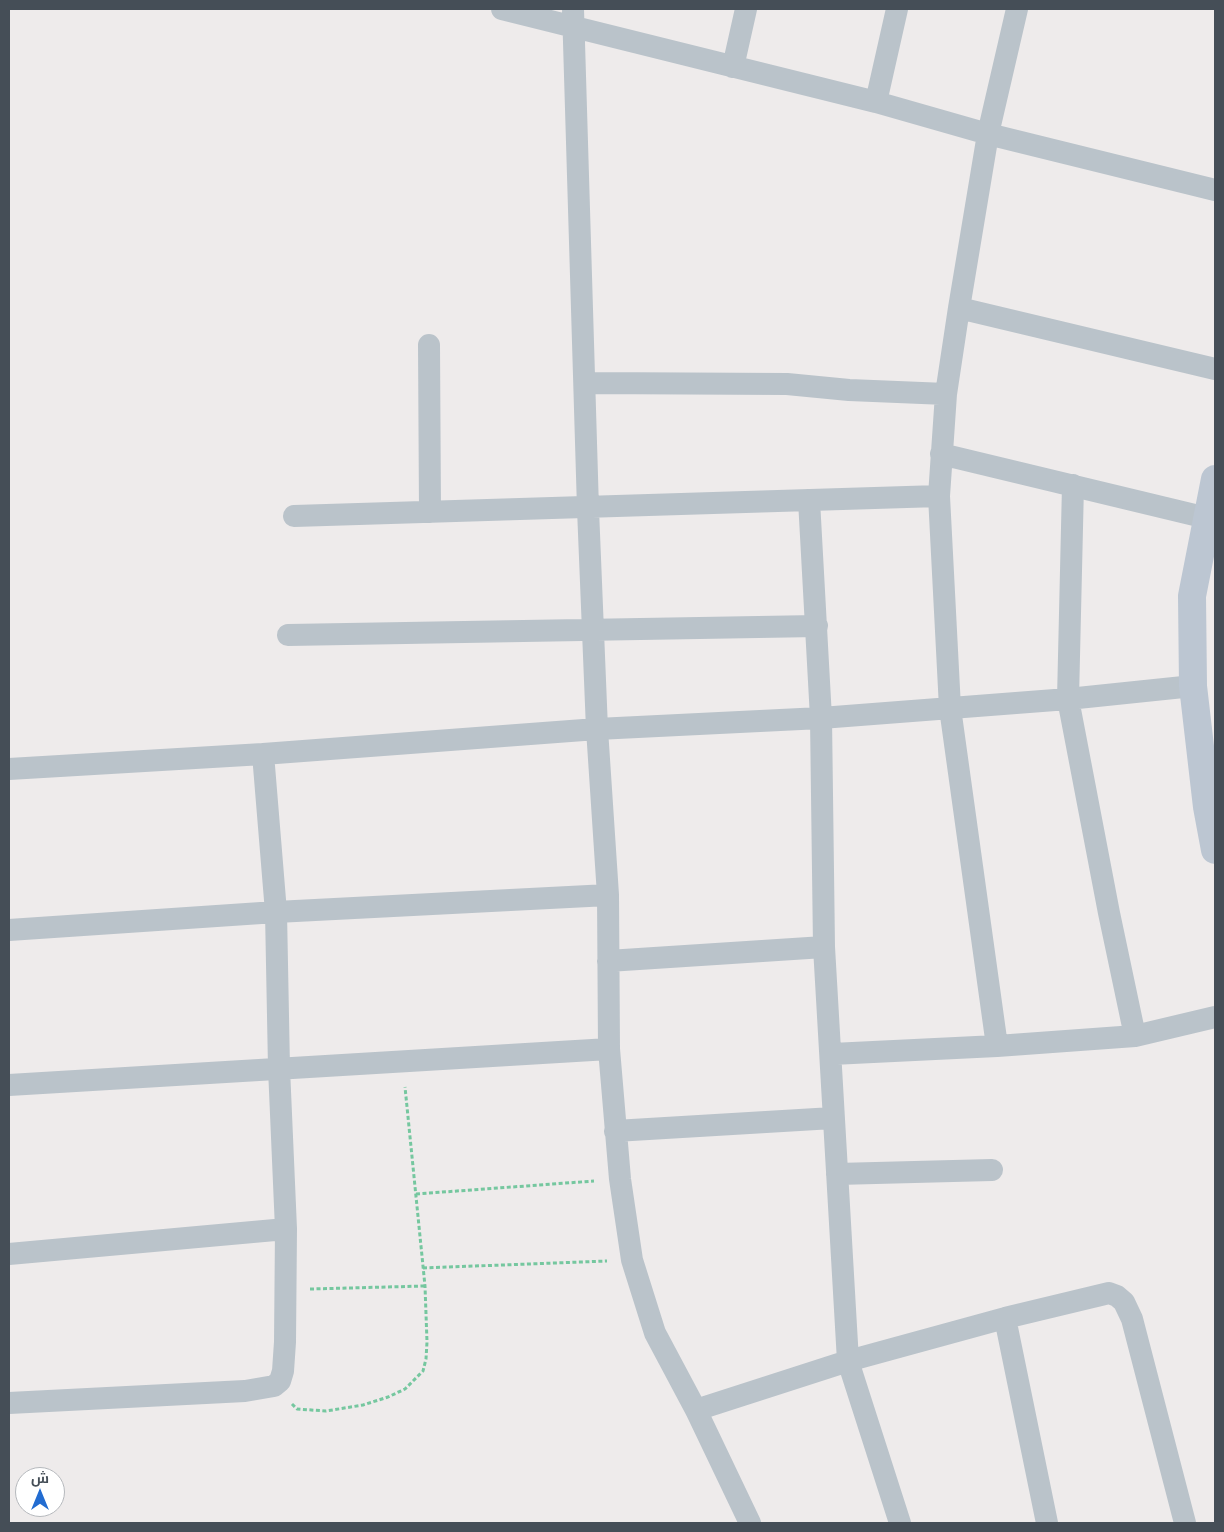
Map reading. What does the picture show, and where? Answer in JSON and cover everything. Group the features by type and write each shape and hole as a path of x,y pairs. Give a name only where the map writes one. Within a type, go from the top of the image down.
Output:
{"street":[{"path":"502,9 573,18 734,67 876,102 988,134 1215,190"},
{"path":"734,67 746,9"},
{"path":"876,102 897,9"},
{"path":"996,1046 950,708 939,496 946,394 959,308 988,134 1017,9"},
{"path":"573,18 586,383 588,509 597,729 608,895 609,1049 620,1180 632,1260 655,1332 696,1410 750,1523"},
{"path":"959,308 1215,369"},
{"path":"429,345 430,512"},
{"path":"586,383 787,384 848,390 946,394"},
{"path":"941,454 1207,518"},
{"path":"1215,480 1192,596 1193,686 1207,807 1215,850"},
{"path":"1073,485 1068,699 1109,914 1136,1036"},
{"path":"294,516 588,509 939,496"},
{"path":"810,500 821,718 824,947 832,1054 833,1118 848,1361 900,1523"},
{"path":"288,635 817,626"},
{"path":"9,769 263,754 597,729 821,718 1068,699 1193,686"},
{"path":"9,1403 245,1391 274,1386 280,1380 283,1371 287,1290 286,1229 279,1068 276,912 263,754"},
{"path":"9,930 276,912 608,895"},
{"path":"608,961 824,947"},
{"path":"832,1054 996,1046 1136,1036 1215,1017"},
{"path":"9,1085 609,1049"},
{"path":"615,1130 833,1118"},
{"path":"837,1174 992,1170"},
{"path":"9,1254 286,1229"},
{"path":"696,1410 848,1361 1005,1318 1109,1293 1117,1296 1124,1302 1135,1328 1185,1523"},
{"path":"1005,1318 1047,1523"}],"path":[{"path":"274,1386 297,1409 326,1411 388,1398 417,1379 426,1359 425,1286 403,1062"},
{"path":"416,1194 620,1180"},
{"path":"423,1268 632,1260"},
{"path":"287,1290 425,1286"}]}
